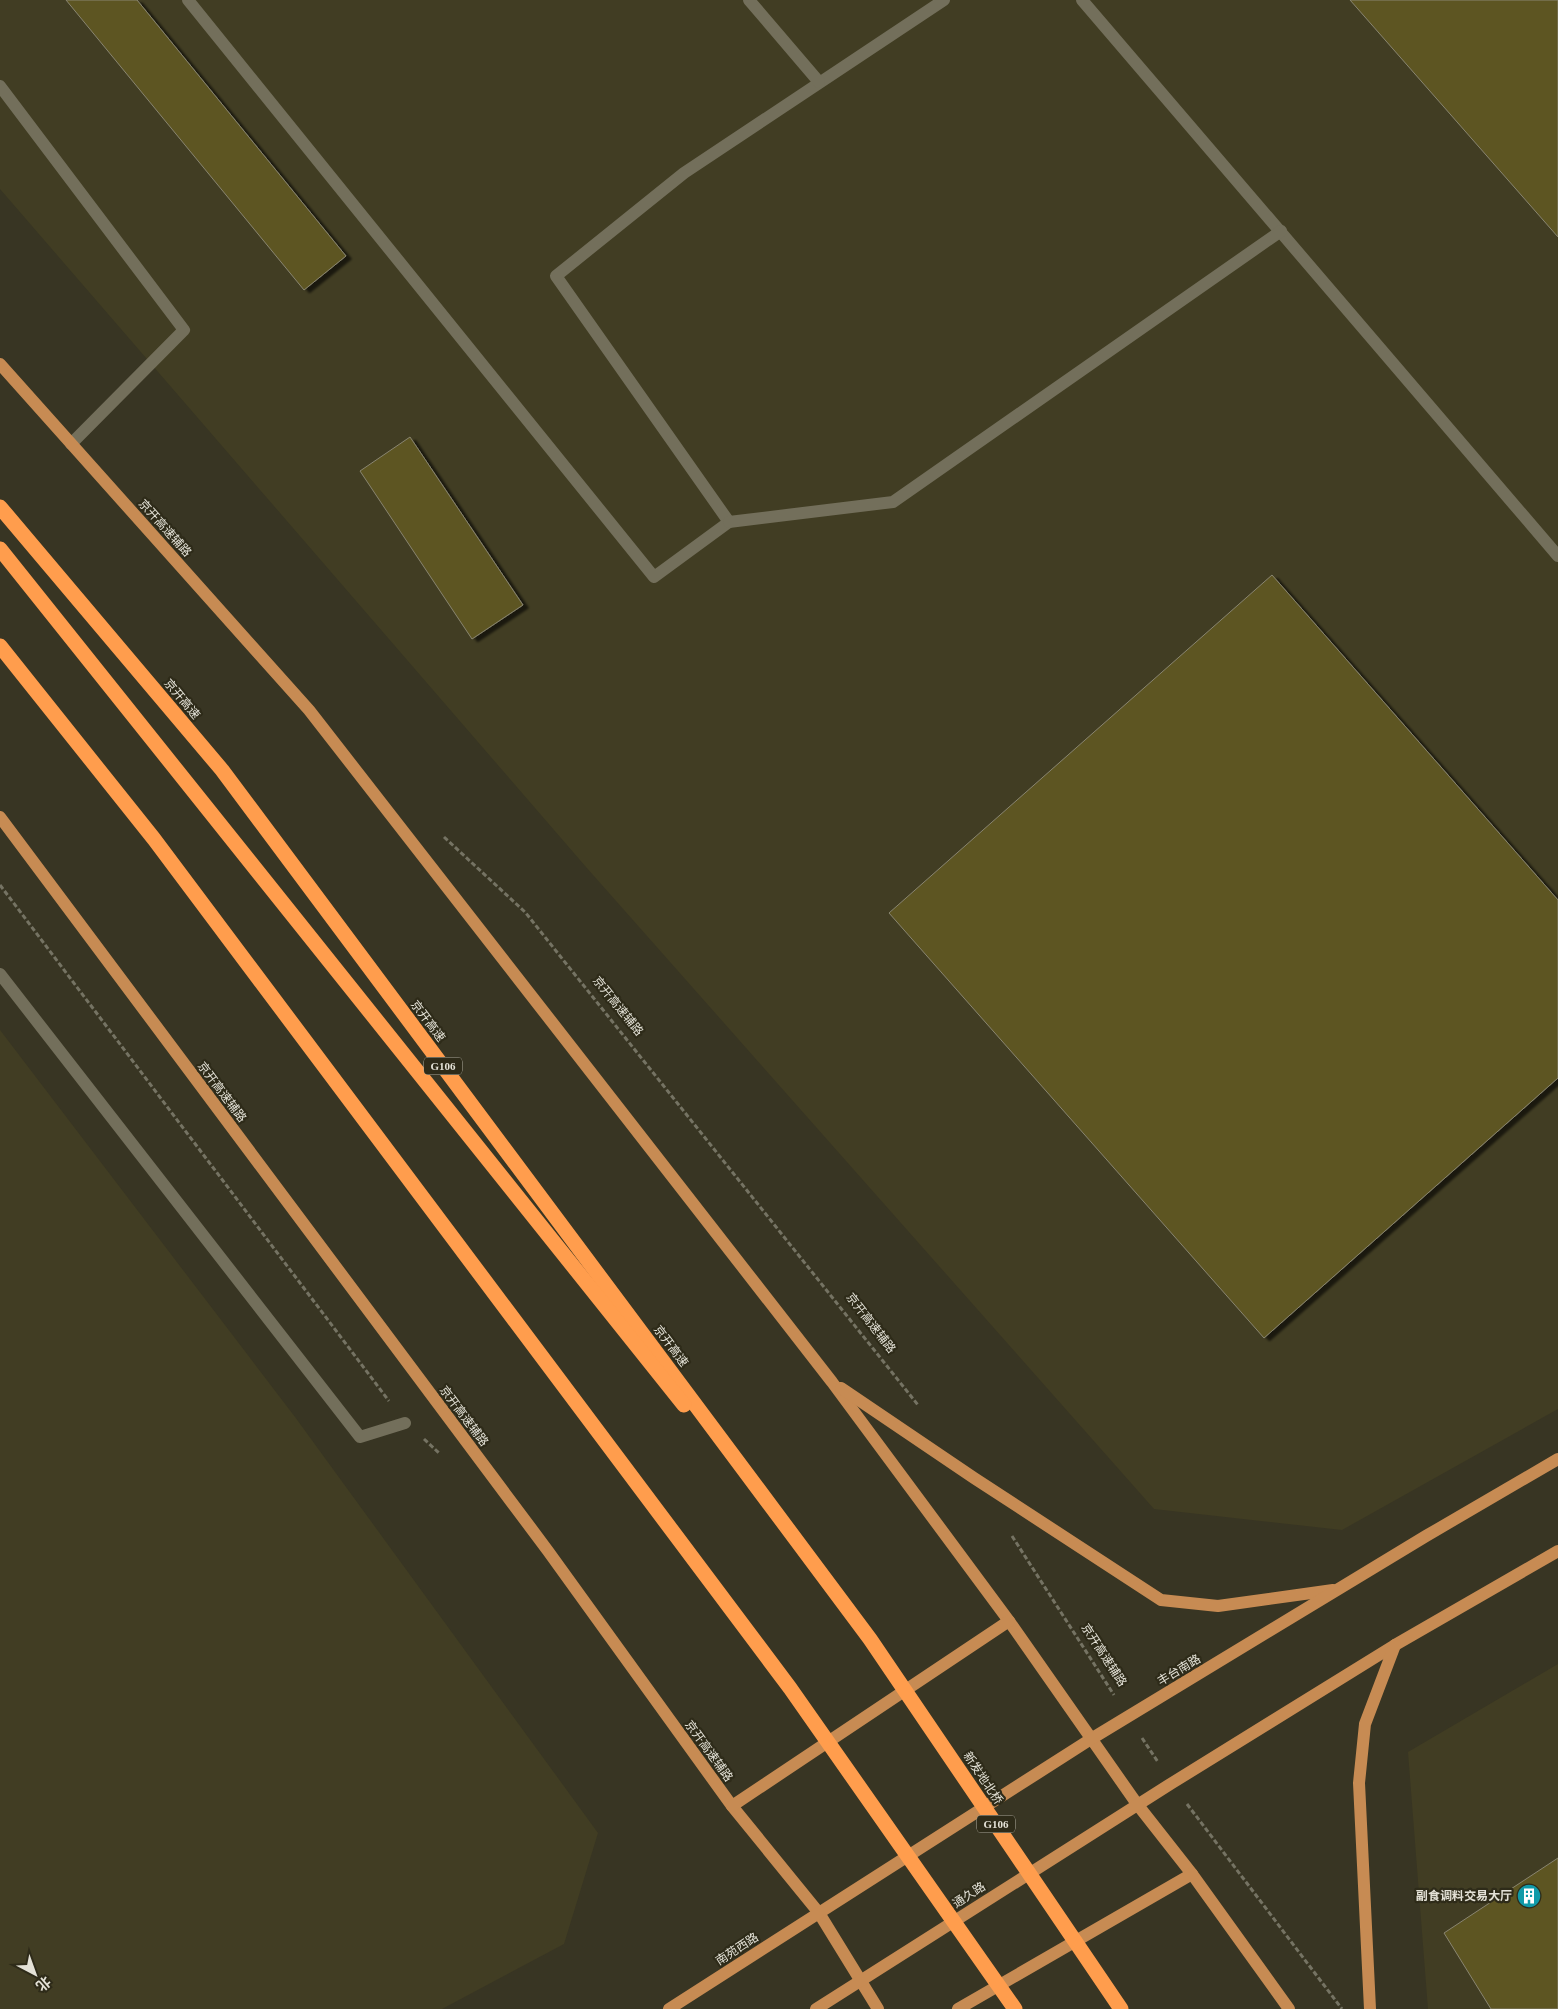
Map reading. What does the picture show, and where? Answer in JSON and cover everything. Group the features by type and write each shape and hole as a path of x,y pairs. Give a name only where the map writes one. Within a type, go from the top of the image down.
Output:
{"highway":[{"name":"京开高速","path":"0,507 222,770 870,1639"},
{"path":"0,548 870,1639"},
{"path":"0,646 154,838 790,1688 1015,2009"},
{"path":"0,656 532,1343"},
{"name":"新发地北桥","path":"870,1639 1121,2009"}],"main road":[{"name":"京开高速辅路","path":"0,364 309,710 832,1382 1009,1621 1137,1804 1192,1874 1289,2009"},
{"name":"京开高速辅路","path":"0,817 548,1551 732,1806 819,1913 878,2009"},
{"path":"832,1382 974,1478 1161,1600 1218,1606 1338,1590"},
{"name":"丰台南路","path":"819,1913 1091,1739 1558,1459"},
{"path":"1137,1804 1395,1645 1558,1551"},
{"path":"732,1806 1009,1621"},
{"path":"1370,2009 1359,1783 1365,1724 1395,1645"},
{"name":"通久路","path":"816,2009 1137,1804"},
{"path":"958,2009 1192,1874"},
{"name":"南苑西路","path":"669,2009 819,1913"}],"street":[{"path":"188,0 654,577 729,522 893,502 1281,231"},
{"path":"749,0 819,82"},
{"path":"729,522 556,276 684,173 944,0"},
{"path":"1082,0 1558,556"},
{"path":"0,86 184,330 71,444"},
{"path":"0,974 360,1437 405,1423"}],"path":[{"name":"京开高速辅路","path":"438,831 525,912 922,1411"},
{"path":"0,885 405,1423 441,1455"},
{"name":"京开高速辅路","path":"1011,1536 1172,1783 1342,2009"}],"shaded area":[{"path":"0,0 1558,0 1558,1409 1342,1530 1154,1509 586,867 0,189"},
{"path":"0,1030 295,1417 598,1833 564,1944 442,2009 0,2009"},
{"path":"1558,1664 1558,2009 1428,2009 1408,1752"}],"building":[{"path":"66,0 137,0 346,256 304,290"},
{"path":"1350,0 1558,0 1558,237"},
{"path":"410,437 523,605 472,639 360,471"},
{"path":"1272,575 1558,900 1558,1078 1264,1338 889,913"},
{"name":"副食调料交易大厅","path":"1558,1858 1558,2009 1491,2009 1444,1933"}],"place":[{"name":"副食调料交易大厅","path":"1529,1896"}]}
